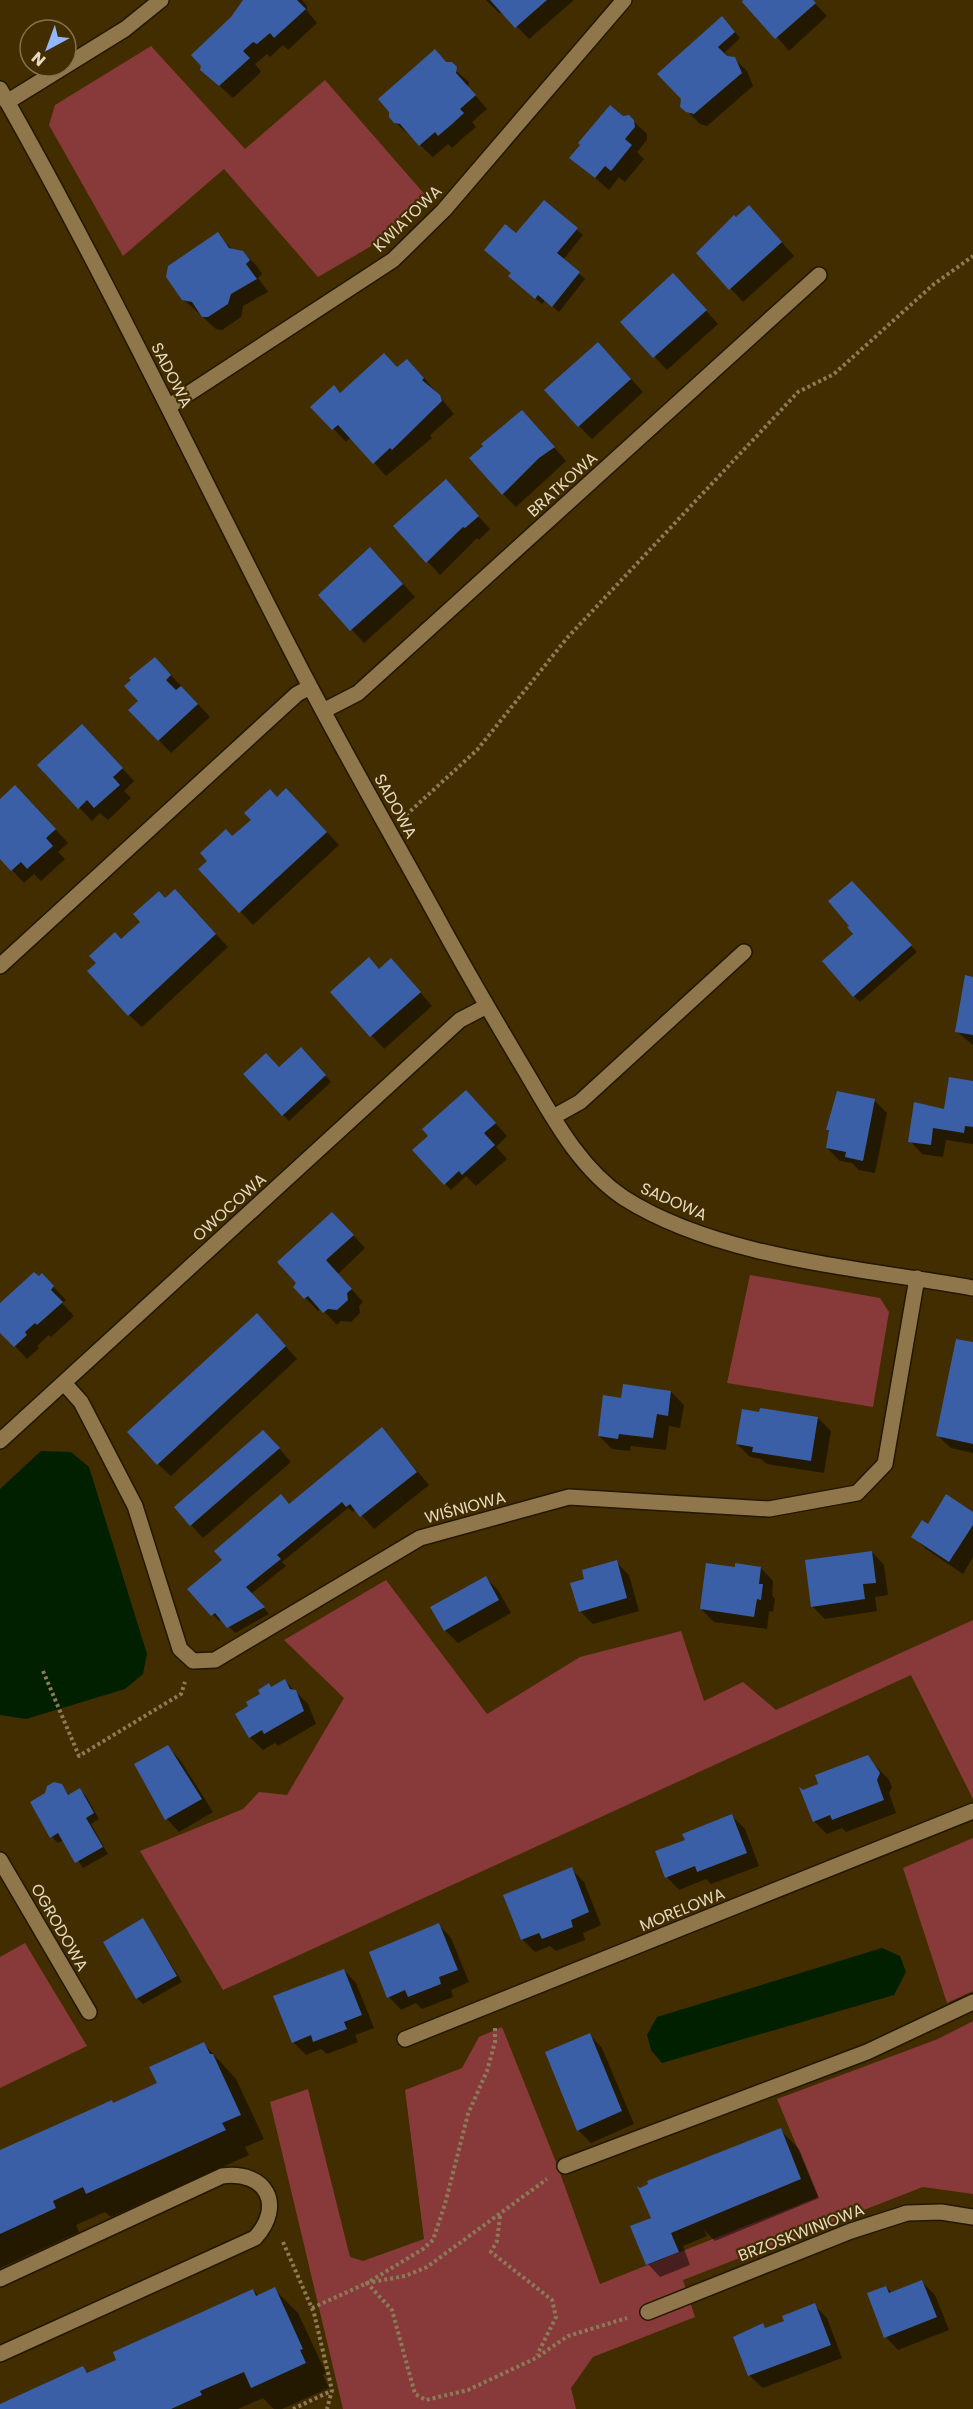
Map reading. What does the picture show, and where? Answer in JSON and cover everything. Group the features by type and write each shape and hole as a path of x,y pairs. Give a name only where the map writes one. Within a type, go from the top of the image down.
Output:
{"street":[{"path":"4,95 125,29 161,0"},
{"name":"KWIATOWA","path":"168,407 393,260 444,210 624,0"},
{"name":"SADOWA","path":"4,95 168,407 310,687 487,1006 576,1152 602,1180 623,1197 661,1218 699,1232 766,1253 973,1288"},
{"name":"BRATKOWA","path":"323,711 358,693 819,275"},
{"path":"0,966 297,694 310,687"},
{"path":"553,1117 580,1102 744,952"},
{"name":"OWOCOWA","path":"0,1441 460,1020 487,1006"},
{"name":"WIŚNIOWA","path":"193,1661 215,1660 420,1538 568,1497 769,1509 857,1493 885,1464 917,1278"},
{"path":"64,1383 81,1402 135,1506 180,1648 193,1661"},
{"name":"MORELOWA","path":"405,2039 973,1811"},
{"name":"OGRODOWA","path":"0,1860 89,2012"},
{"path":"565,2166 867,2052 973,2002"},
{"path":"0,2279 222,2176 239,2174 255,2180 267,2193 271,2209 266,2226 255,2238 0,2354"},
{"name":"BRZOSKWINIOWA","path":"648,2312 851,2231 907,2212 941,2212 973,2217"}],"path":[{"path":"400,820 477,750 567,638 798,392 834,374 934,284 973,256"},
{"path":"42,1671 79,1755 180,1694 193,1661"},
{"path":"312,2308 367,2283 423,2249 433,2240 446,2204 468,2114 487,2071 495,2042 495,2022 491,2005"},
{"path":"367,2283 405,2276 427,2267 480,2227 500,2216 518,2199 565,2166"},
{"path":"500,2216 497,2241 491,2252 552,2300 556,2317 536,2358"},
{"path":"279,2235 312,2308 332,2390 327,2409"},
{"path":"367,2283 392,2310 415,2394 426,2400 445,2398 468,2390 536,2358 568,2336 648,2312"},
{"path":"292,2409 332,2390"}],"shaded area":[{"path":"151,46 245,149 325,80 427,197 380,241 318,277 224,169 123,256 49,125 55,105"},
{"path":"750,1275 880,1298 889,1312 873,1407 727,1383"},
{"path":"41,1451 71,1452 89,1467 147,1654 143,1674 125,1689 26,1719 0,1715 0,1489"},
{"path":"386,1580 487,1714 580,1657 681,1631 704,1701 743,1682 776,1710 973,1620 973,1799 911,1675 223,1990 140,1851 243,1809 259,1792 287,1795 344,1698 284,1640"},
{"path":"973,1838 973,1991 947,2003 903,1868"},
{"path":"25,1943 87,2046 0,2088 0,1957"},
{"path":"882,1948 900,1956 906,1972 894,1995 662,2063 651,2050 647,2035 657,2017"},
{"path":"973,2021 973,2194 923,2187 683,2280 695,2317 593,2357 571,2388 576,2409 343,2409 270,2102 308,2089 350,2257 363,2261 424,2239 405,2090 462,2068 479,2037 502,2027 556,2162 600,2284 818,2197 777,2099 938,2039"}],"building":[{"path":"243,0 297,0 306,9 274,38 270,33 257,44 253,42 243,51 250,58 219,86 200,70 201,66 191,55 231,17"},
{"path":"490,0 547,0 515,28"},
{"path":"743,0 813,0 816,3 775,39 742,2"},
{"path":"722,16 735,32 718,47 727,56 735,57 742,73 694,114 686,112 680,107 681,99 657,74"},
{"path":"435,49 446,62 452,62 457,67 456,73 476,95 460,109 464,113 451,125 438,136 435,132 419,146 400,124 394,123 389,117 389,112 378,99"},
{"path":"610,105 623,116 629,115 634,120 635,127 625,139 632,145 611,171 605,166 595,178 569,158 580,145 578,143"},
{"path":"544,200 578,228 557,253 580,272 552,307 538,295 535,299 508,276 511,273 484,250 505,224 516,233"},
{"path":"749,205 782,242 729,290 696,253 734,215 736,217"},
{"path":"218,232 229,248 243,251 250,260 246,264 257,279 231,294 228,304 208,317 202,317 192,302 182,300 166,277 168,266"},
{"path":"673,273 707,310 653,358 620,322"},
{"path":"598,342 631,379 578,427 544,390"},
{"path":"384,353 397,367 407,359 424,378 422,380 440,395 442,401 392,450 390,448 373,464 338,425 332,430 310,407 334,385 340,393"},
{"path":"522,410 555,447 539,458 502,495 469,458 483,446 481,444"},
{"path":"446,479 479,516 465,528 463,527 426,563 393,526"},
{"path":"370,547 403,584 350,631 318,595"},
{"path":"155,657 171,675 166,680 176,690 181,686 198,704 158,741 128,710 138,701 124,686 131,680 129,678"},
{"path":"82,724 123,768 113,777 120,785 94,808 87,800 78,809 37,765"},
{"path":"15,785 56,829 46,838 53,846 27,869 21,862 11,871 0,859 0,799"},
{"path":"286,788 327,832 239,913 198,869 207,861 200,853 226,829 232,836 251,820 244,813 270,789 277,797"},
{"path":"852,881 912,945 853,997 822,961 853,934 828,901"},
{"path":"175,889 216,934 128,1016 87,971 96,963 89,956 115,932 121,939 140,922 133,914 159,891 165,898"},
{"path":"369,957 379,969 391,958 421,992 370,1037 330,992"},
{"path":"965,975 973,977 973,1035 955,1032"},
{"path":"301,1047 326,1075 282,1116 243,1074 266,1053 279,1067"},
{"path":"949,1077 973,1081 973,1127 965,1126 964,1133 933,1128 931,1145 908,1142 914,1102 944,1109"},
{"path":"466,1090 496,1123 484,1133 495,1145 462,1175 459,1171 444,1185 412,1150 428,1136 422,1129"},
{"path":"837,1091 875,1099 863,1161 845,1157 846,1152 826,1148 829,1130 826,1130"},
{"path":"332,1212 354,1235 326,1260 352,1289 347,1293 348,1300 337,1310 328,1309 323,1313 308,1296 304,1299 293,1287 296,1283 277,1262"},
{"path":"34,1272 39,1276 42,1273 54,1286 51,1290 63,1302 37,1325 35,1323 25,1332 27,1335 14,1347 0,1333 0,1303"},
{"path":"257,1313 286,1346 157,1465 127,1432"},
{"path":"956,1339 973,1342 973,1444 936,1436"},
{"path":"623,1384 671,1391 668,1416 657,1414 653,1438 619,1434 618,1439 598,1436 603,1395 621,1398"},
{"path":"760,1408 818,1417 811,1461 752,1452 753,1447 736,1444 742,1409 759,1412"},
{"path":"382,1427 417,1472 360,1517 350,1504 346,1507 342,1502 277,1555 281,1559 246,1587 265,1607 227,1628 215,1613 211,1616 187,1589 222,1560 214,1551 281,1494 289,1504"},
{"path":"263,1430 280,1448 190,1526 174,1507"},
{"path":"946,1494 973,1512 973,1525 949,1562 911,1537 922,1520 928,1524"},
{"path":"872,1551 876,1583 863,1584 865,1599 811,1607 805,1560"},
{"path":"617,1560 627,1598 579,1612 570,1583 584,1579 582,1570"},
{"path":"706,1563 735,1567 735,1563 761,1567 759,1584 763,1584 761,1600 757,1599 754,1617 700,1609"},
{"path":"486,1576 499,1600 444,1631 430,1607"},
{"path":"285,1679 290,1689 296,1690 304,1711 264,1734 262,1730 249,1738 235,1714 248,1706 246,1702 260,1694 258,1690 269,1683 271,1687"},
{"path":"168,1745 202,1799 165,1820 134,1764"},
{"path":"868,1755 880,1773 877,1780 884,1800 832,1820 830,1815 813,1822 799,1787 803,1790 818,1784 815,1775"},
{"path":"54,1782 62,1784 68,1795 80,1788 94,1813 86,1818 103,1847 75,1863 58,1833 50,1838 30,1802 45,1793 47,1786"},
{"path":"732,1814 747,1853 697,1872 695,1866 665,1878 655,1851 685,1840 682,1834"},
{"path":"572,1867 589,1912 571,1920 573,1927 542,1939 539,1933 521,1940 503,1895"},
{"path":"143,1918 177,1976 136,1999 103,1942"},
{"path":"439,1923 458,1970 439,1977 441,1984 408,1997 405,1990 387,1998 369,1952"},
{"path":"344,1969 362,2015 344,2022 347,2029 313,2042 311,2035 292,2043 273,1996"},
{"path":"590,2033 622,2111 577,2131 545,2052"},
{"path":"204,2042 210,2054 213,2054 241,2115 222,2123 226,2130 86,2194 83,2187 53,2201 56,2208 0,2234 0,2150 112,2100 113,2103 157,2083 149,2067"},
{"path":"781,2128 801,2179 671,2233 679,2252 646,2265 630,2226 651,2218 637,2186 640,2188 648,2184 647,2181"},
{"path":"922,2280 937,2317 884,2338 867,2293 886,2286 889,2293"},
{"path":"275,2287 303,2349 300,2350 306,2363 251,2388 244,2372 200,2391 202,2395 171,2409 0,2409 0,2404 83,2366 87,2373 116,2360 113,2352 253,2289 256,2296"},
{"path":"815,2303 831,2345 748,2376 733,2337 763,2323 765,2328 784,2321 782,2316"}]}
